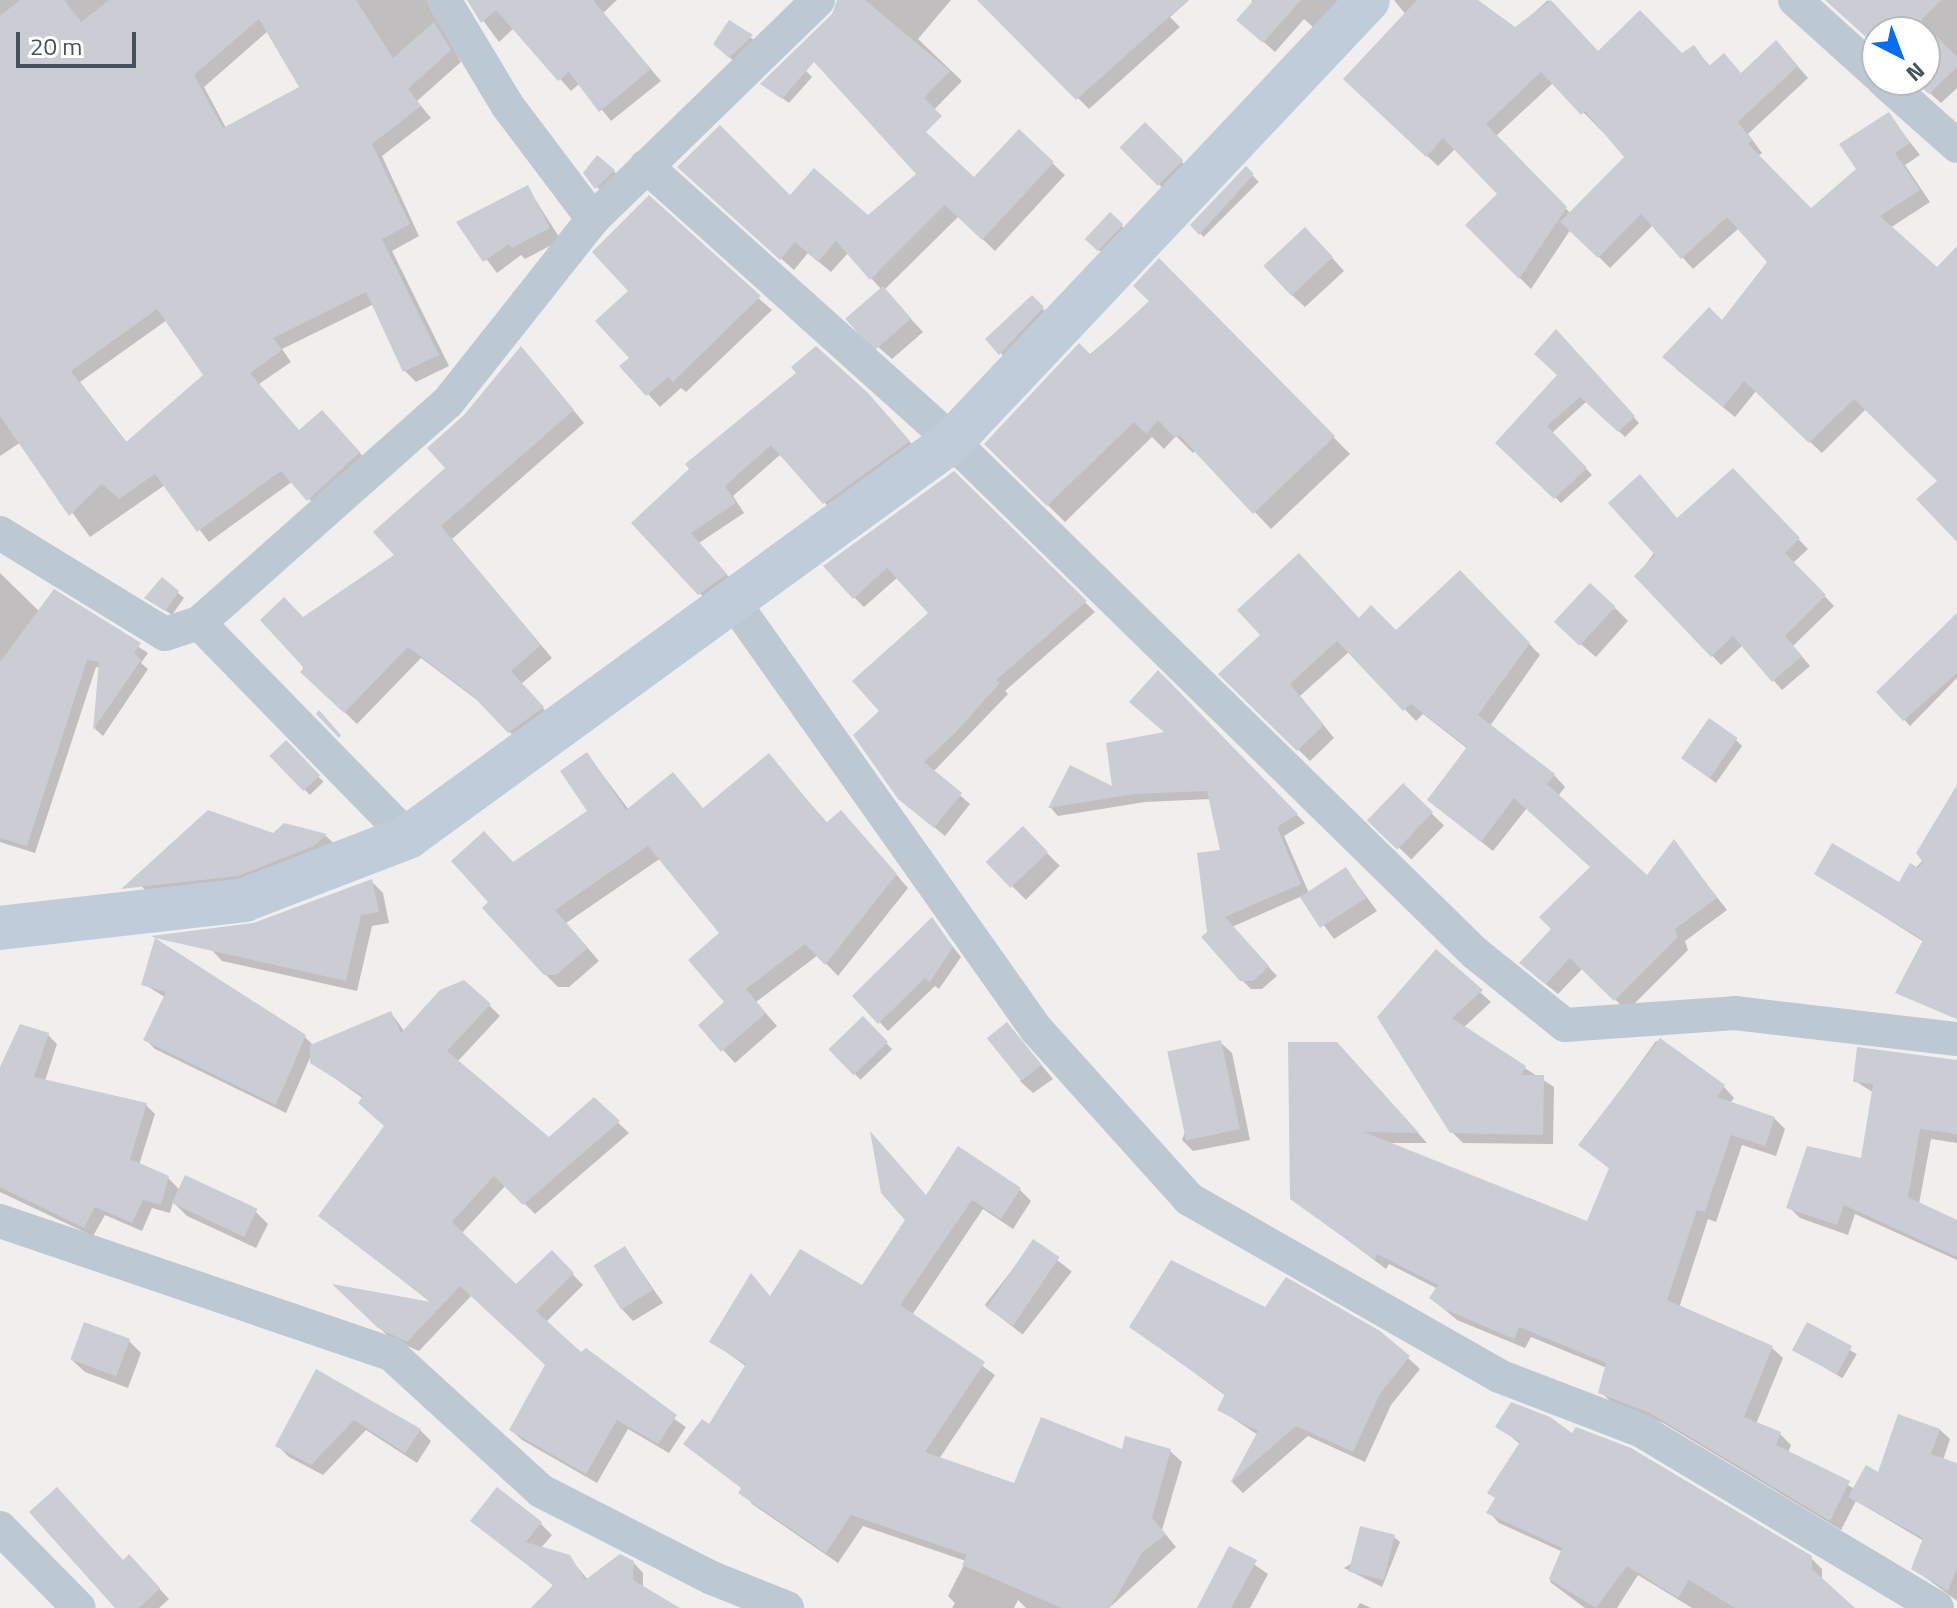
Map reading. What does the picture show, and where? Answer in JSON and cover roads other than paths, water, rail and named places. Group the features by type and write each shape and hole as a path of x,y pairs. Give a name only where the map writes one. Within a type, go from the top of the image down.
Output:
{"street":[{"path":"444,0 507,105 593,219"},
{"path":"0,533 165,634 199,623 448,402 593,219 818,0"},
{"path":"0,928 244,900 408,837 952,441 1368,0"},
{"path":"1795,0 1861,60"},
{"path":"1901,96 1957,146"},
{"path":"646,166 952,441 1475,953 1565,1025 1735,1013 1957,1039"},
{"path":"733,601 1036,1029 1189,1199 1499,1376 1640,1430 1937,1608"},
{"path":"199,623 408,837"},
{"path":"0,1221 391,1354 541,1491 712,1578 787,1608"},
{"path":"0,1528 79,1608"}]}
